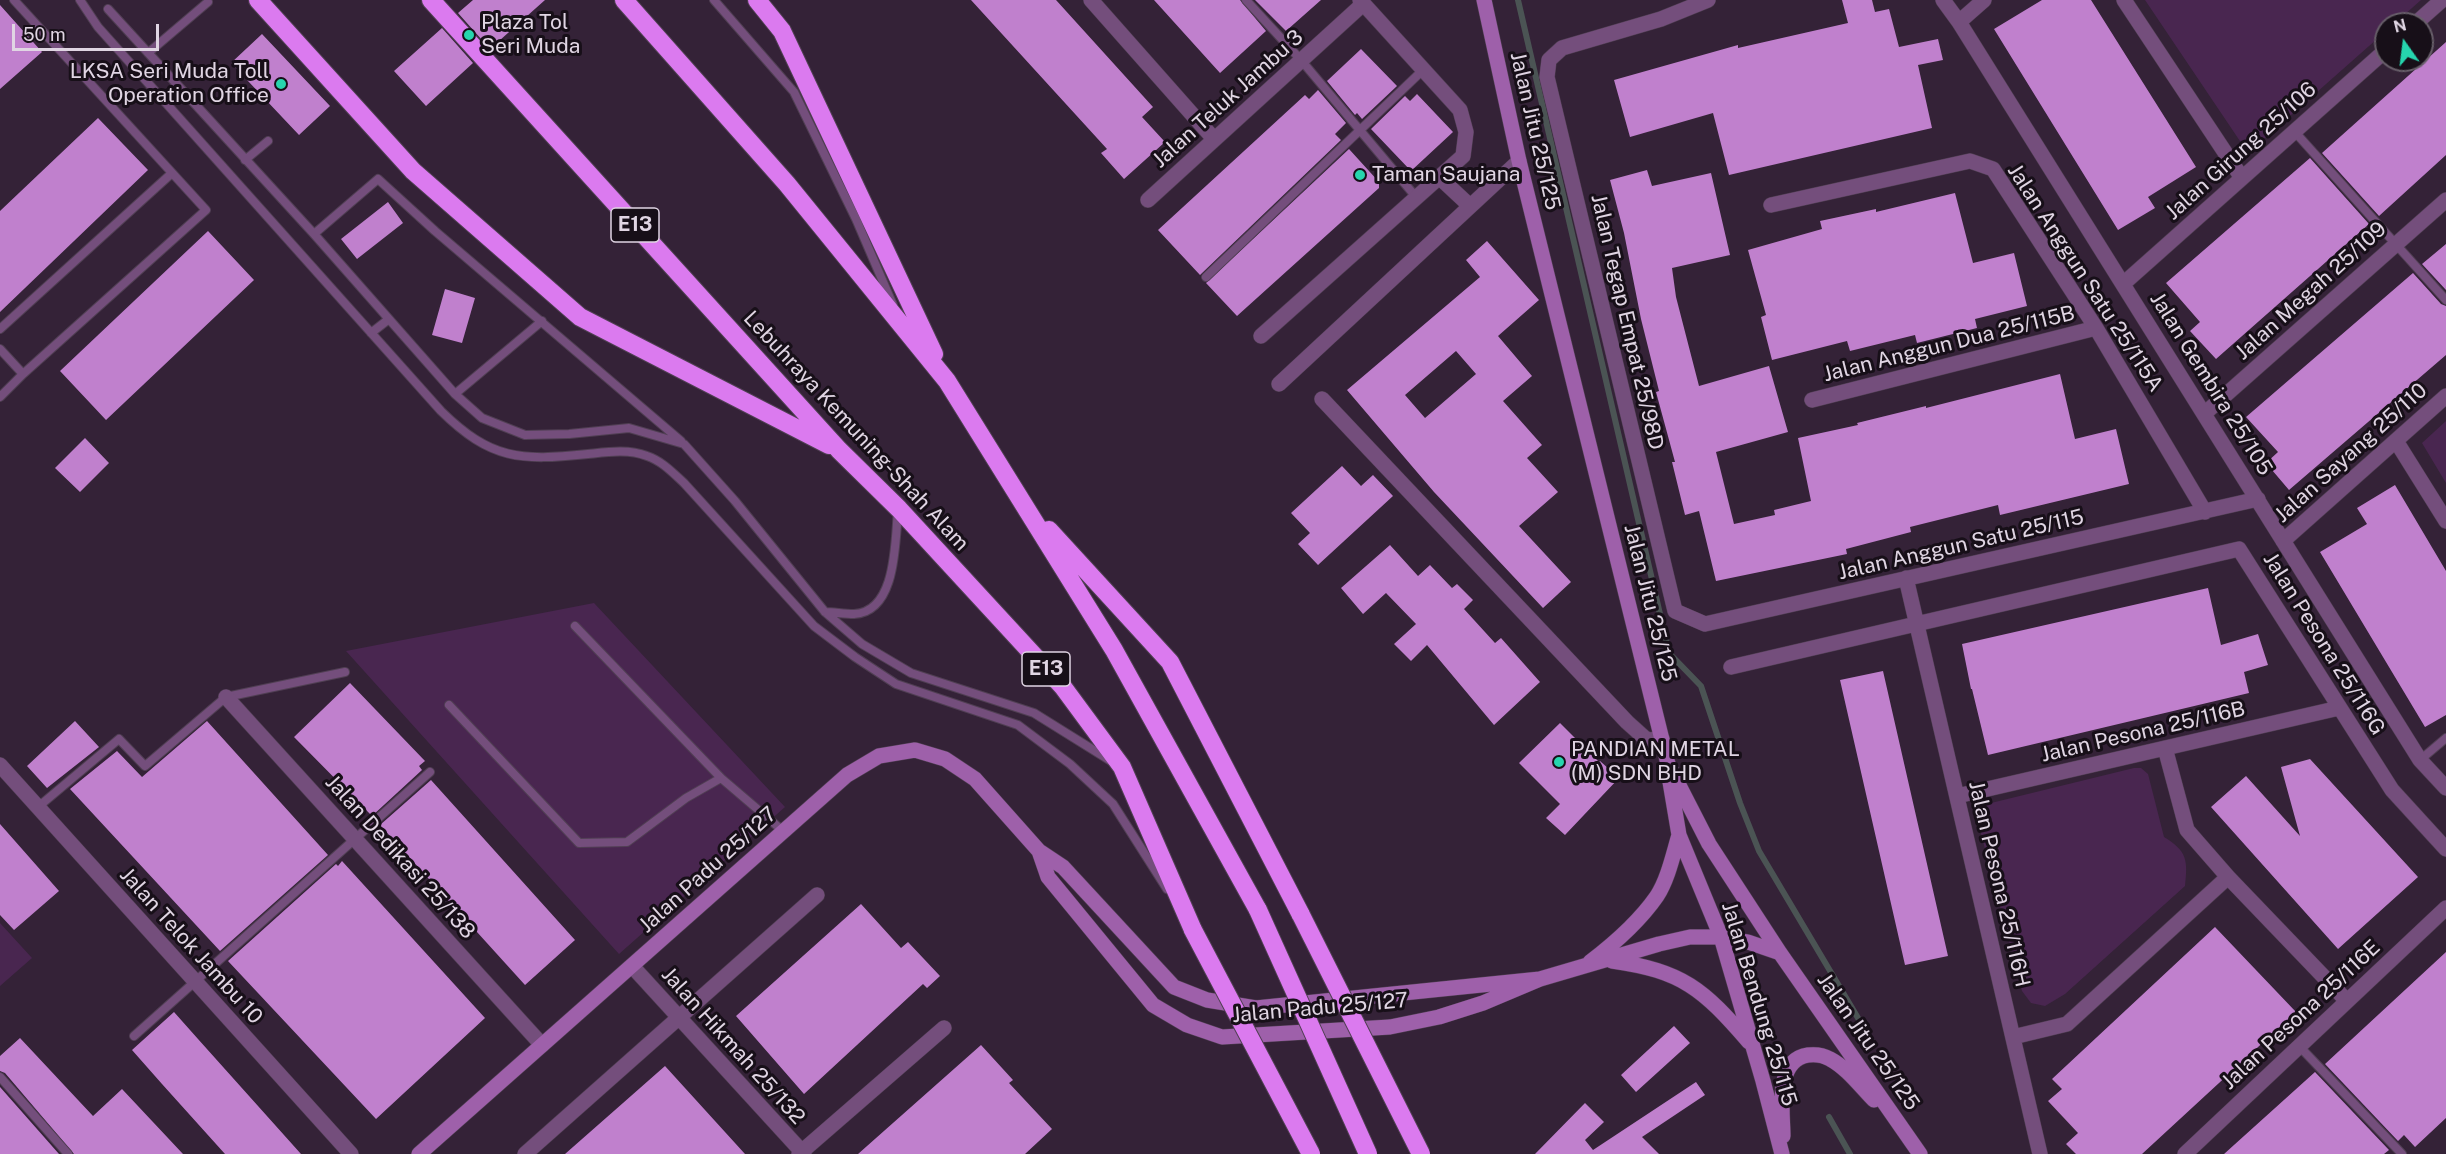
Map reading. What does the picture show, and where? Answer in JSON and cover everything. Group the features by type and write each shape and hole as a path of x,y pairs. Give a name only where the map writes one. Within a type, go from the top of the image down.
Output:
{"highway":[{"path":"258,0 413,171 580,317 839,450"},
{"name":"Lebuhraya Kemuning-Shah Alam","path":"431,0 839,450 899,509 1063,687 1122,767 1194,930"},
{"path":"624,0 788,184 947,381"},
{"path":"757,0 782,31 947,381 1114,650 1258,910 1368,1154"},
{"path":"1020,498 1170,662 1421,1154"},
{"name":"E13","path":"1194,930 1311,1154"}],"street":[{"path":"1091,0 1214,139"},
{"name":"Jalan Jitu 25/125","path":"1484,0 1520,160 1668,764 1700,829 1780,953 1920,1154"},
{"name":"Jalan Tegap Empat 25/98D","path":"1675,611 1547,77 1549,60 1562,48 1661,19 1708,0"},
{"name":"Jalan Gembira 25/105","path":"1942,0 1959,22 2420,760 2446,788"},
{"path":"1959,22 1984,0"},
{"path":"2124,0 2242,178"},
{"path":"2428,12 2442,0"},
{"path":"1261,336 1463,156 1466,132 1460,110 1361,2"},
{"name":"Jalan Teluk Jambu 3","path":"1148,200 1361,2"},
{"name":"Jalan Girung 25/106","path":"2123,284 2374,61"},
{"path":"1279,384 1520,160"},
{"name":"Jalan Anggun Satu 25/115A","path":"1771,205 1970,161 1993,169 2096,328 2205,512"},
{"path":"1439,177 1470,205"},
{"name":"Jalan Megah 25/109","path":"2204,414 2446,200"},
{"name":"Jalan Anggun Dua 25/115B","path":"1812,400 2096,328"},
{"name":"Jalan Sayang 25/110","path":"2283,541 2446,396"},
{"path":"1322,399 1627,722 1647,740 1662,740"},
{"path":"2396,441 2446,521"},
{"name":"Jalan Anggun Satu 25/115","path":"1675,611 1705,624 2258,499"},
{"name":"Jalan Pesona 25/116G","path":"1917,624 2239,549 2392,790 2446,849"},
{"name":"Jalan Pesona 25/116H","path":"1906,578 2040,1154"},
{"path":"1731,667 1917,624"},
{"name":"Jalan Dedikasi 25/138","path":"226,697 542,1045"},
{"name":"Jalan Pesona 25/116B","path":"1957,796 2339,708"},
{"path":"2165,748 2187,830 2228,877 2347,1001"},
{"name":"Jalan Padu 25/127","path":"419,1154 847,775 879,756 915,750 945,759 975,779 1039,851 1063,867 1174,987 1207,1000 1256,1008 1540,979"},
{"name":"Jalan Bendung 25/115","path":"1668,764 1679,835 1721,937 1783,1154"},
{"name":"Jalan Telok Jambu 10","path":"0,765 351,1154"},
{"path":"1583,967 1614,944 1658,895 1679,835"},
{"name":"Jalan Padu 25/127","path":"1039,851 1048,878 1153,1005 1187,1025 1222,1037 1390,1027 1438,1017 1483,1003 1540,979 1690,937 1721,937 1748,942 1780,953"},
{"path":"2013,1037 2067,1024 2228,877"},
{"path":"525,1154 817,895"},
{"name":"Jalan Pesona 25/116E","path":"2185,1154 2446,908"},
{"path":"1606,960 1636,964 1683,980 1703,993 1722,1011 1752,1046"},
{"name":"Jalan Hikmah 25/132","path":"632,966 801,1153"},
{"path":"801,1153 944,1028"},
{"path":"1783,1154 1783,1086 1787,1070 1793,1062 1804,1055 1816,1054 1840,1065 1903,1128"}],"lane":[{"path":"0,397 206,210 14,0"},
{"path":"80,0 98,27 463,433 486,447 526,458 632,452 649,456 666,466 814,626 855,657 896,684 1018,725 1070,764 1113,804 1194,930"},
{"path":"714,0 794,92 856,219 902,325"},
{"path":"1246,0 1301,60 1359,132 1416,197"},
{"path":"148,52 208,2"},
{"path":"108,9 314,234 455,394 482,418 525,435 568,434 629,428 684,444"},
{"path":"1206,277 1424,70"},
{"path":"2294,131 2446,300"},
{"path":"245,160 268,141"},
{"path":"0,329 172,173"},
{"path":"314,234 378,179 435,231 684,444 735,501 825,612 862,644 911,673 1034,713 1122,767"},
{"path":"371,333 389,319"},
{"path":"455,394 542,321"},
{"path":"0,349 23,374"},
{"path":"825,612 856,614 876,604 890,583 899,509"},
{"path":"575,626 721,778 783,831"},
{"path":"38,807 119,739 145,766 226,697 345,672"},
{"path":"449,705 579,843 627,842 686,798 721,778"},
{"path":"2420,760 2446,738"},
{"path":"134,1036 430,772"},
{"path":"2299,1046 2402,1154"},
{"path":"0,1077 68,1154"}],"shaded area":[{"path":"2145,0 2421,0 2408,12 2374,12 2374,42 2248,153"},
{"path":"2446,421 2446,483 2422,443"},
{"path":"594,603 785,807 619,954 346,651"},
{"path":"2141,768 2148,774 2164,837 2182,852 2186,863 2185,886 2065,994 2045,1006 2031,1003 2022,991 1979,826 1980,811 1987,804"},
{"path":"0,923 32,958 0,986"}],"building":[{"path":"473,0 545,0 490,49 458,13"},
{"path":"971,0 1056,0 1153,107 1142,117 1165,142 1124,179 1101,153 1107,149"},
{"path":"1154,0 1240,0 1266,31 1220,73"},
{"path":"1255,0 1321,0 1286,31"},
{"path":"1842,0 1872,0 1875,12 1889,9 1899,47 1938,39 1943,60 1918,65 1932,128 1729,175 1713,113 1630,137 1614,80 1738,45 1738,48 1848,23"},
{"path":"2042,0 2091,0 2196,167 2148,197 2155,208 2118,230 1994,29"},
{"path":"0,5 42,52 0,89"},
{"path":"442,28 473,63 426,106 394,71"},
{"name":"LKSA Seri Muda Toll Operation Office","path":"262,34 330,106 299,135 231,63"},
{"path":"2446,42 2446,155 2379,216 2322,153 2412,72 2434,72 2434,53"},
{"path":"1361,49 1397,86 1362,119 1357,113 1355,115 1327,81"},
{"path":"1318,90 1346,123 1335,134 1341,140 1200,275 1158,230 1305,95 1309,99"},
{"path":"1417,94 1453,132 1411,171 1371,129 1405,96 1410,101"},
{"path":"98,118 148,170 0,312 0,211"},
{"path":"1349,149 1379,182 1379,188 1237,316 1206,283"},
{"path":"2310,158 2369,224 2216,359 2190,331 2200,322 2166,283"},
{"path":"1647,170 1652,186 1711,173 1730,255 1672,268 1676,297 1699,386 1769,366 1788,432 1716,452 1734,524 1775,515 1774,510 1811,501 1798,438 2060,374 2075,439 2116,429 2129,484 2000,515 1998,505 1910,527 1911,532 1846,549 1847,554 1716,581 1699,511 1685,515 1672,462 1675,462 1656,392 1659,391 1641,319 1624,233 1610,180"},
{"path":"1955,193 1973,263 2014,253 2027,306 1975,319 1977,328 1917,343 1915,335 1850,351 1847,341 1772,360 1761,317 1766,315 1748,250 1822,229 1820,221 1876,209 1876,212"},
{"path":"388,202 403,223 357,259 341,239"},
{"path":"208,231 254,280 106,420 60,371"},
{"path":"1487,241 1539,300 1498,336 1532,376 1503,401 1542,445 1527,458 1558,492 1519,526 1571,582 1543,608 1434,492 1347,390 1480,277 1466,260","holes":["1456,351 1476,374 1425,418 1405,395"]},
{"path":"2446,244 2446,290 2422,264"},
{"path":"2413,273 2441,304 2446,306 2446,355 2289,490 2266,463 2278,452 2246,417"},
{"path":"445,289 475,298 462,343 432,335"},
{"path":"85,438 109,463 80,492 55,468"},
{"path":"1342,466 1361,486 1373,475 1393,496 1318,565 1298,544 1310,533 1291,513"},
{"path":"2395,485 2446,571 2446,715 2425,727 2320,552 2367,524 2357,508"},
{"path":"1390,545 1418,576 1430,565 1452,588 1457,584 1473,600 1464,609 1495,643 1501,638 1540,682 1494,725 1427,645 1411,661 1394,644 1416,624 1386,593 1363,614 1341,588"},
{"path":"2208,588 2221,645 2258,634 2268,665 2244,672 2249,693 1988,755 1962,644"},
{"path":"1883,671 1948,956 1905,965 1840,680"},
{"path":"350,683 425,761 419,766 422,770 372,816 294,737"},
{"path":"75,721 99,747 47,788 27,766"},
{"path":"207,721 328,855 220,951 70,789 117,751 142,777"},
{"name":"PANDIAN METAL (M) SDN BHD","path":"1560,723 1599,762 1619,778 1565,835 1546,818 1560,804 1519,763"},
{"path":"2310,759 2418,877 2338,949 2211,807 2246,776 2300,836 2281,767"},
{"path":"431,780 575,940 525,985 380,825"},
{"path":"0,824 59,891 14,930 0,915"},
{"path":"342,861 485,1018 376,1119 228,961"},
{"path":"861,904 901,948 908,942 940,976 927,988 923,984 804,1094 736,1016"},
{"path":"2215,927 2296,1012 2142,1154 2076,1154 2066,1144 2078,1133 2048,1101 2062,1089 2052,1079"},
{"path":"2446,952 2446,1118 2415,1147 2404,1135 2398,1141 2325,1064"},
{"path":"174,1012 301,1154 225,1154 162,1084 132,1050"},
{"path":"1674,1026 1690,1043 1636,1092 1621,1075"},
{"path":"20,1038 93,1116 122,1089 183,1154 74,1154 5,1073 0,1071 0,1056"},
{"path":"981,1045 1013,1080 1009,1083 1052,1129 1025,1154 858,1154"},
{"path":"665,1066 745,1154 565,1154 623,1103"},
{"path":"2315,1072 2389,1150 2384,1154 2224,1154"},
{"path":"1696,1082 1705,1095 1642,1137 1659,1154 1535,1154 1585,1103 1604,1122 1585,1140 1593,1150"},
{"path":"0,1087 59,1154 0,1154"}],"waterway":[{"path":"1518,0 1669,653 1701,686 1740,803 1759,851 1874,1045"},
{"path":"1829,1117 1850,1154"}],"place":[{"name":"Plaza Tol Seri Muda","path":"469,35"},
{"name":"LKSA Seri Muda Toll Operation Office","path":"281,84"},
{"name":"Taman Saujana","path":"1360,175"},
{"name":"PANDIAN METAL (M) SDN BHD","path":"1559,762"}]}
